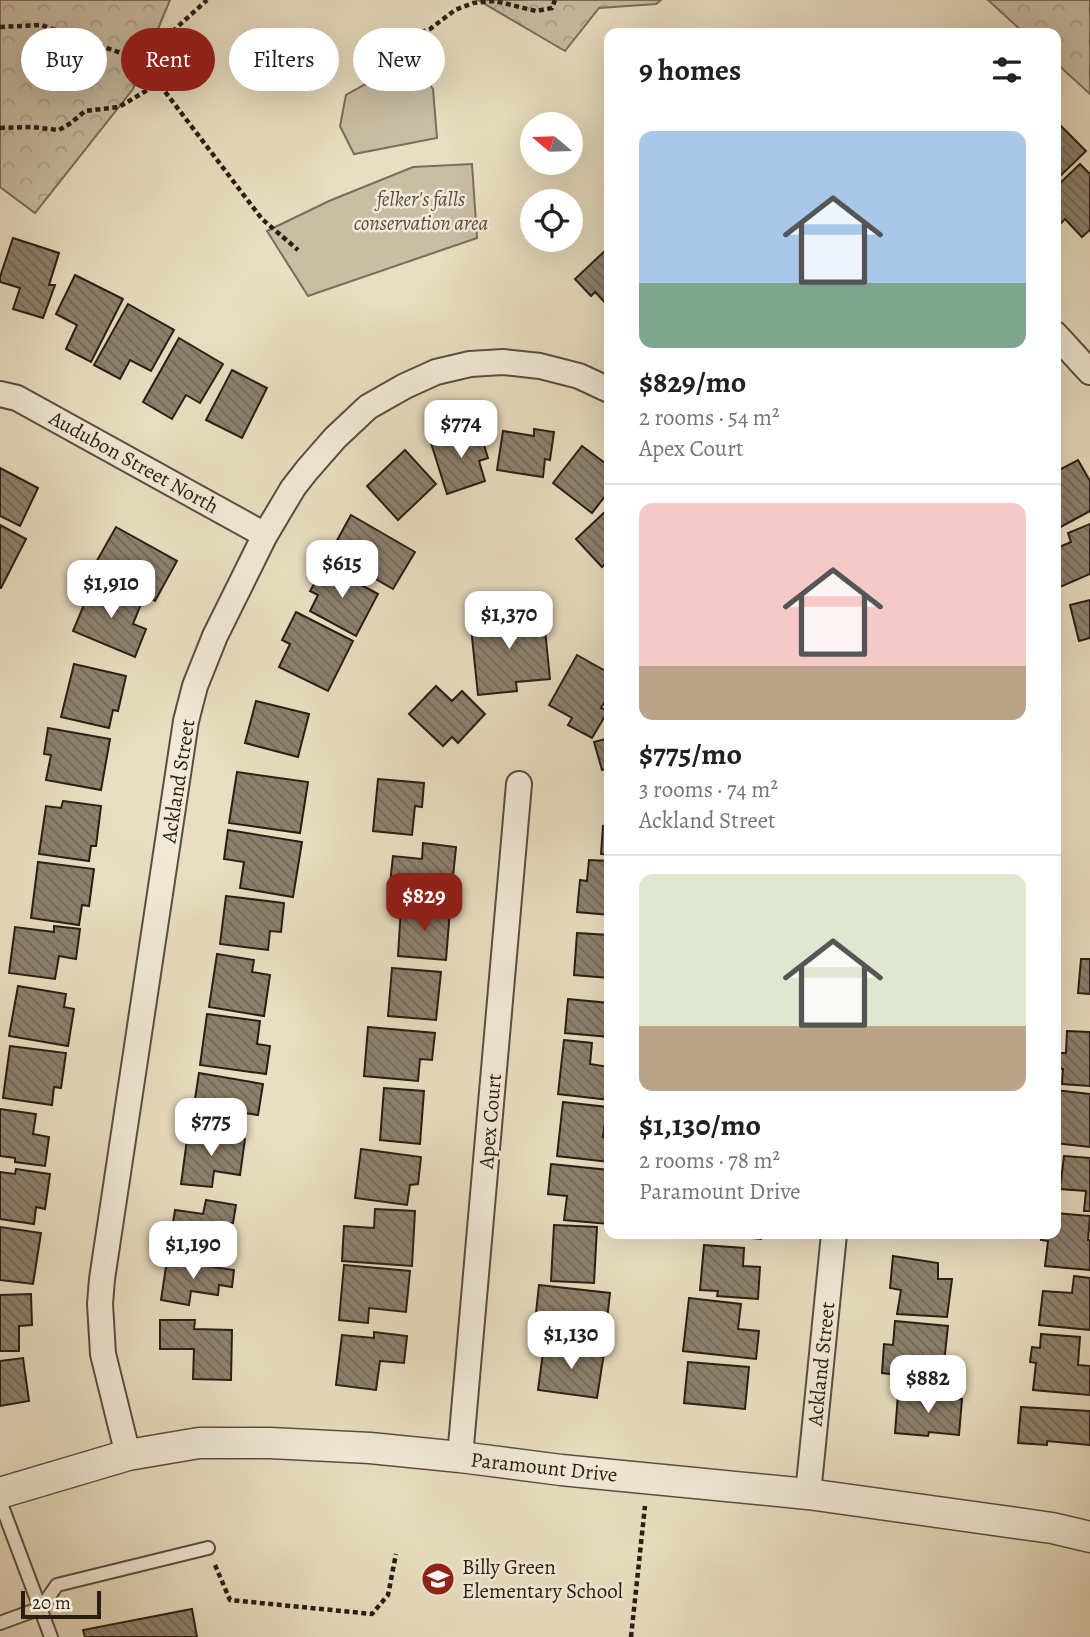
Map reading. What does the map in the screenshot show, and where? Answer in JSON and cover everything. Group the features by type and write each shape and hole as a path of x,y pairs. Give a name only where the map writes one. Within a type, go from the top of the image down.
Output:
{"street":[{"path":"1061,341 1090,372"},
{"name":"Ackland Street","path":"128,1455 103,1354 100,1304 102,1279 186,721 195,687 215,636 265,535 293,488 343,430 368,407 436,372 470,364 503,362 540,366 579,376 604,388"},
{"name":"Audubon Street North","path":"0,394 18,398 265,535"},
{"name":"Apex Court","path":"460,1457 519,784"},
{"name":"Ackland Street","path":"808,1494 834,1239"},
{"name":"Paramount Drive","path":"0,1493 128,1455 199,1443 270,1443 370,1448 808,1494 1052,1528 1090,1537"}],"lane":[{"path":"0,1501 51,1637"},
{"path":"0,1623 41,1608 57,1585 208,1548"}],"path":[{"path":"176,28 207,0"},
{"path":"431,28 455,10 472,3 495,1 536,11 552,8 555,0"},
{"path":"0,27 41,25 121,53"},
{"path":"0,128 59,130 85,111 120,107 146,91"},
{"path":"165,91 262,219 299,250"},
{"path":"631,1637 649,1478"},
{"path":"208,1548 230,1600 372,1614 388,1595 396,1554"}],"green space":[{"path":"0,0 170,0 158,28 121,28 121,91 131,91 35,213 0,187"},
{"path":"478,0 661,0 656,4 599,8 565,51"},
{"path":"988,0 1090,0 1090,94 1061,67 1061,28 1019,28"},
{"path":"353,91 433,91 437,138 354,154 340,126 346,95"},
{"name":"felker's falls conservation area","path":"472,164 477,238 308,296 267,231 329,201 413,167"}],"building":[{"path":"1061,126 1086,151 1061,175"},
{"path":"1080,164 1090,174 1090,230 1082,237 1065,219 1061,223 1061,182"},
{"path":"13,238 59,253 49,285 55,285 43,318 13,309 20,288 0,282"},
{"path":"604,252 604,302 595,292 591,296 575,279"},
{"path":"75,275 123,299 91,362 66,349 77,325 56,314"},
{"path":"128,304 174,330 151,371 130,360 120,379 94,365"},
{"path":"179,338 223,364 200,403 186,395 172,419 143,402"},
{"path":"232,370 267,388 242,438 206,420"},
{"path":"479,428 488,458 479,461 485,481 447,494 431,443"},
{"path":"534,429 554,432 550,460 545,459 543,477 497,470 503,431 534,436"},
{"path":"582,446 604,462 604,497 592,513 553,483"},
{"path":"405,450 436,484 398,520 367,486"},
{"path":"1078,460 1090,481 1090,511 1061,527 1061,469"},
{"path":"0,468 38,488 20,526 0,516"},
{"path":"604,513 602,567 576,539"},
{"path":"351,515 415,552 393,589 330,553"},
{"path":"1090,524 1090,574 1061,587 1061,546 1071,542 1068,533"},
{"path":"0,525 26,539 1,588 0,588"},
{"path":"116,527 177,561 155,601 94,566"},
{"path":"325,565 378,594 356,636 310,611 318,595 310,591"},
{"path":"93,583 141,604 133,624 146,629 135,657 73,631"},
{"path":"1090,600 1090,638 1079,641 1070,605"},
{"path":"543,610 550,679 516,682 517,691 478,695 470,618"},
{"path":"296,612 353,641 328,691 279,667 290,644 282,640"},
{"path":"577,655 604,670 604,703 601,708 604,709 604,718 592,738 568,725 572,718 549,705"},
{"path":"74,664 126,676 118,711 113,710 109,728 61,717"},
{"path":"436,686 452,701 462,691 485,714 458,743 452,737 443,746 409,714"},
{"path":"256,701 309,714 298,757 245,743"},
{"path":"48,728 110,739 101,790 46,780 51,755 44,754"},
{"path":"604,739 604,769 602,770 594,742"},
{"path":"237,772 308,782 300,833 229,823"},
{"path":"378,779 424,783 422,807 415,806 412,835 373,831"},
{"path":"63,801 101,806 96,846 91,846 89,861 39,854 46,806 61,808"},
{"path":"603,826 604,854 601,854"},
{"path":"228,830 302,842 293,897 240,888 244,862 224,859"},
{"path":"423,843 456,847 453,877 443,876 440,898 389,893 393,856 422,859"},
{"path":"589,860 604,861 604,915 577,912 580,880 587,881"},
{"path":"38,862 94,869 89,906 82,905 79,925 31,918"},
{"path":"226,896 284,903 281,932 270,931 268,950 220,944"},
{"path":"401,907 450,910 446,960 398,956"},
{"path":"54,926 80,929 76,959 59,956 55,979 9,973 15,927 54,932"},
{"path":"577,933 604,935 604,978 574,975"},
{"path":"217,954 254,960 252,972 270,975 264,1016 209,1007"},
{"path":"1081,959 1090,959 1090,994 1078,993"},
{"path":"392,968 441,972 436,1020 388,1016"},
{"path":"18,986 66,994 64,1007 74,1009 68,1046 9,1036"},
{"path":"568,999 604,1003 604,1037 565,1033"},
{"path":"207,1014 260,1021 257,1044 270,1046 266,1074 200,1065"},
{"path":"368,1027 435,1033 432,1060 420,1059 418,1081 364,1076"},
{"path":"1067,1031 1090,1032 1090,1086 1062,1084 1061,1053 1066,1053"},
{"path":"564,1040 592,1043 590,1064 604,1066 604,1099 558,1094"},
{"path":"10,1046 66,1053 61,1088 54,1087 52,1105 3,1098"},
{"path":"199,1073 263,1084 258,1115 245,1113 243,1122 229,1119 227,1131 191,1125"},
{"path":"384,1088 424,1091 420,1144 380,1140"},
{"path":"1061,1091 1090,1094 1090,1147 1061,1144"},
{"path":"563,1102 604,1107 604,1161 557,1156"},
{"path":"0,1109 36,1114 33,1134 49,1137 45,1166 15,1162 15,1158 0,1156"},
{"path":"188,1132 245,1139 240,1175 214,1171 212,1187 181,1184"},
{"path":"361,1149 421,1157 418,1184 410,1185 407,1205 355,1198"},
{"path":"1064,1156 1090,1158 1090,1211 1084,1211 1086,1191 1061,1189"},
{"path":"551,1164 604,1169 604,1224 564,1220 567,1196 548,1194"},
{"path":"16,1169 50,1174 45,1209 36,1207 34,1224 0,1219 0,1172 15,1174"},
{"path":"206,1200 236,1205 233,1223 227,1223 222,1256 169,1248 175,1210 203,1214"},
{"path":"375,1209 415,1211 412,1266 342,1261 344,1226 374,1228"},
{"path":"1061,1214 1090,1216 1090,1270 1045,1266 1048,1241 1041,1240 1061,1239"},
{"path":"554,1225 597,1227 594,1283 551,1281"},
{"path":"0,1227 41,1233 33,1284 0,1280"},
{"path":"704,1245 744,1248 743,1266 760,1267 758,1299 717,1296 718,1291 700,1290"},
{"path":"893,1256 938,1263 938,1279 952,1279 947,1317 897,1314 901,1290 890,1288"},
{"path":"167,1260 234,1270 232,1287 219,1285 218,1295 191,1291 189,1305 161,1300"},
{"path":"344,1265 410,1271 406,1312 369,1308 368,1323 339,1320"},
{"path":"1074,1276 1090,1278 1090,1330 1039,1325 1043,1291 1072,1293"},
{"path":"539,1285 610,1293 604,1346 553,1341 556,1316 536,1313"},
{"path":"31,1294 32,1325 19,1326 19,1351 0,1351 0,1295"},
{"path":"689,1298 741,1304 738,1329 759,1331 756,1359 683,1351"},
{"path":"160,1320 195,1320 194,1329 232,1330 231,1380 193,1379 194,1349 160,1349"},
{"path":"895,1321 948,1326 944,1363 920,1361 918,1377 882,1373 884,1344 893,1345"},
{"path":"374,1332 407,1336 404,1363 380,1361 376,1390 336,1385 342,1335 374,1338"},
{"path":"1041,1334 1080,1337 1078,1365 1090,1366 1090,1395 1033,1390 1036,1363 1030,1362 1032,1347 1040,1348"},
{"path":"544,1345 604,1353 597,1398 538,1390"},
{"path":"23,1358 29,1401 0,1406 0,1361"},
{"path":"688,1362 749,1367 745,1409 684,1403"},
{"path":"898,1394 962,1399 959,1435 895,1433"},
{"path":"1021,1407 1090,1411 1090,1445 1047,1441 1047,1445 1018,1443"},
{"path":"192,1609 197,1637 85,1637 83,1630"}],"place":[{"name":"Billy Green Elementary School","path":"438,1579"}]}
